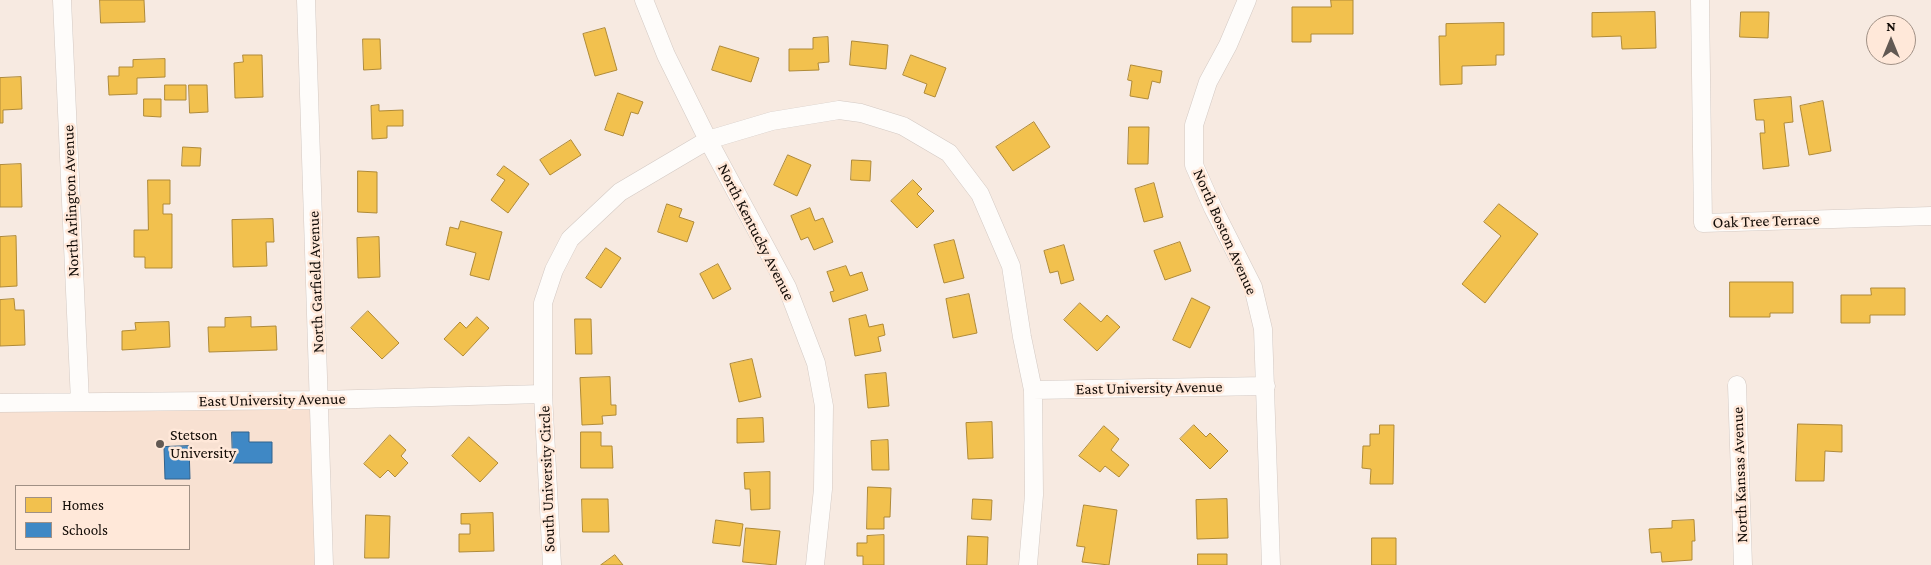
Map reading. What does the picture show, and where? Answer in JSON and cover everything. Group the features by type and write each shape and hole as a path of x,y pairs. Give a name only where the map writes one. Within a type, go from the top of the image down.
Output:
{"street":[{"name":"North Arlington Avenue","path":"62,0 80,402"},
{"name":"North Garfield Avenue","path":"306,0 324,565"},
{"name":"North Kentucky Avenue","path":"644,0 666,55 708,140 787,287 816,363 824,416 823,489 815,565"},
{"name":"North Boston Avenue","path":"1247,0 1228,45 1208,82 1194,125 1194,165 1213,208 1253,287 1263,329 1271,565"},
{"name":"Oak Tree Terrace","path":"1700,0 1704,223 1931,216"},
{"name":"South University Circle","path":"552,565 543,394 543,303 554,270 570,238 620,192 708,140 772,121 839,110 861,113 903,126 948,153 980,194 1011,266 1022,337 1033,390"},
{"name":"North Kansas Avenue","path":"1737,385 1743,565"},
{"name":"East University Avenue","path":"1033,390 1266,386"},
{"path":"1028,565 1034,495 1033,390"},
{"name":"East University Avenue","path":"0,402 320,400 543,394"}],"shaded area":[{"name":"Stetson University","path":"320,400 324,565 0,565 0,402"}],"building: Homes":[{"path":"100,0 144,0 145,22 101,23"},
{"path":"1331,0 1353,0 1353,34 1311,34 1311,42 1292,42 1292,7 1331,7"},
{"path":"1655,12 1656,48 1622,49 1621,36 1592,37 1592,13"},
{"path":"1741,12 1769,12 1768,38 1740,37"},
{"path":"1504,23 1504,55 1496,55 1496,65 1462,66 1462,84 1440,85 1439,36 1446,36 1446,24"},
{"path":"605,28 617,70 595,76 583,34"},
{"path":"828,37 829,62 818,63 819,70 789,71 789,49 813,49 813,38"},
{"path":"363,39 380,39 381,69 364,70"},
{"path":"852,41 888,45 886,69 850,65"},
{"path":"720,46 759,58 751,82 712,70"},
{"path":"243,55 262,55 263,97 235,98 234,63 243,62"},
{"path":"911,55 946,68 935,97 924,93 927,84 903,75"},
{"path":"165,59 165,77 137,78 137,94 109,95 108,76 119,76 119,67 133,67 133,60"},
{"path":"1131,65 1162,71 1160,83 1152,81 1148,99 1130,96 1132,81 1128,80"},
{"path":"21,77 22,109 3,110 3,123 0,123 0,78"},
{"path":"165,85 186,85 186,100 165,100"},
{"path":"189,85 207,85 208,112 190,113"},
{"path":"618,93 643,102 638,114 631,112 623,136 605,130"},
{"path":"1791,97 1793,122 1784,123 1789,166 1763,169 1760,133 1765,133 1764,120 1756,120 1754,100"},
{"path":"144,99 161,99 161,117 144,116"},
{"path":"1823,101 1831,151 1809,155 1800,106"},
{"path":"379,105 379,111 403,110 403,126 387,126 387,138 372,139 371,106"},
{"path":"1034,122 1050,147 1013,171 996,147"},
{"path":"1129,127 1149,127 1148,164 1128,164"},
{"path":"571,140 581,155 550,175 540,160"},
{"path":"183,147 201,148 200,166 182,166"},
{"path":"788,155 811,165 797,196 774,185"},
{"path":"852,160 871,161 870,181 851,180"},
{"path":"21,164 22,207 0,207 0,165"},
{"path":"504,166 529,184 508,213 491,200 505,180 497,175"},
{"path":"358,171 377,172 377,213 358,212"},
{"path":"148,180 170,180 170,204 163,204 163,214 172,214 172,268 145,268 145,257 134,257 134,230 148,230"},
{"path":"913,180 922,189 917,194 934,211 917,228 891,201"},
{"path":"1154,183 1163,217 1144,222 1135,189"},
{"path":"667,204 682,209 679,217 694,222 687,242 658,232"},
{"path":"1499,204 1538,234 1485,303 1462,284 1501,236 1484,222"},
{"path":"810,208 815,221 823,218 833,242 814,250 808,237 801,240 791,216"},
{"path":"273,219 274,242 266,242 267,266 233,267 232,220"},
{"path":"461,221 502,232 489,280 470,275 476,253 446,245 450,227 458,229"},
{"path":"16,236 17,286 0,287 0,237"},
{"path":"379,237 380,277 358,278 357,238"},
{"path":"954,240 964,278 944,283 934,245"},
{"path":"1180,242 1191,271 1165,280 1154,251"},
{"path":"1064,245 1074,280 1061,284 1058,271 1050,273 1044,251"},
{"path":"606,248 621,258 601,288 586,278"},
{"path":"718,264 731,289 713,299 700,274"},
{"path":"846,266 850,276 862,272 868,290 833,302 830,292 834,291 827,272"},
{"path":"1730,282 1793,282 1793,313 1770,313 1770,317 1730,317"},
{"path":"1871,288 1905,288 1905,315 1870,315 1870,323 1841,323 1841,295 1871,295"},
{"path":"969,294 977,333 953,338 946,299"},
{"path":"1192,298 1210,307 1190,348 1173,340"},
{"path":"14,299 15,310 24,310 25,345 0,346 0,300"},
{"path":"1080,303 1101,322 1107,315 1120,327 1097,351 1064,320"},
{"path":"368,311 399,343 382,359 351,328"},
{"path":"866,315 869,327 883,324 885,335 878,337 881,351 855,356 849,319"},
{"path":"251,317 251,327 276,326 277,350 209,352 208,327 225,327 225,318"},
{"path":"477,317 489,328 463,356 444,339 460,322 466,328"},
{"path":"575,319 591,319 592,354 576,354"},
{"path":"169,322 170,347 122,350 122,331 136,330 135,323"},
{"path":"752,359 761,397 739,402 730,364"},
{"path":"886,373 889,406 868,408 865,375"},
{"path":"610,377 611,405 616,405 616,415 602,416 603,424 582,425 580,378"},
{"path":"763,418 764,442 737,443 737,419"},
{"path":"992,422 993,458 968,459 966,423"},
{"path":"1798,424 1842,425 1842,452 1825,451 1824,481 1796,481"},
{"path":"1194,425 1206,437 1210,433 1228,451 1210,469 1180,439"},
{"path":"1380,425 1394,425 1393,484 1370,484 1371,469 1362,468 1363,446 1370,446 1370,434 1379,434"},
{"path":"1104,426 1119,439 1111,450 1129,465 1119,477 1105,466 1100,472 1079,456"},
{"path":"581,432 601,432 601,446 612,446 613,468 581,468"},
{"path":"390,435 406,450 401,456 408,463 395,477 388,470 380,478 364,464"},
{"path":"469,437 498,463 480,482 452,456"},
{"path":"888,440 889,470 872,470 871,441"},
{"path":"770,472 770,509 751,510 750,489 745,489 744,473"},
{"path":"868,487 891,488 890,517 884,517 884,529 867,529"},
{"path":"582,499 608,499 609,532 583,532"},
{"path":"973,499 992,500 991,520 972,519"},
{"path":"1227,499 1228,538 1197,539 1196,500"},
{"path":"1084,505 1117,510 1109,565 1082,562 1085,547 1077,546"},
{"path":"493,513 494,551 459,552 459,534 470,534 470,524 461,524 461,514"},
{"path":"366,515 390,516 389,558 365,558"},
{"path":"716,520 743,524 740,546 713,543"},
{"path":"1694,520 1695,541 1692,541 1692,560 1662,562 1661,552 1651,553 1649,529 1672,528 1672,521"},
{"path":"746,528 780,531 776,565 743,562"},
{"path":"884,535 884,565 863,565 863,556 857,556 857,543 867,543 867,536"},
{"path":"968,536 988,537 987,565 967,565"},
{"path":"1372,538 1396,538 1396,565 1372,565"},
{"path":"1198,554 1227,554 1227,565 1198,565"},
{"path":"615,555 623,565 601,565"}],"building: Schools":[{"path":"232,432 249,432 249,442 272,442 272,463 233,463"},
{"path":"189,446 190,479 165,479 164,447"}],"place":[{"name":"Stetson University","path":"160,444"}]}
